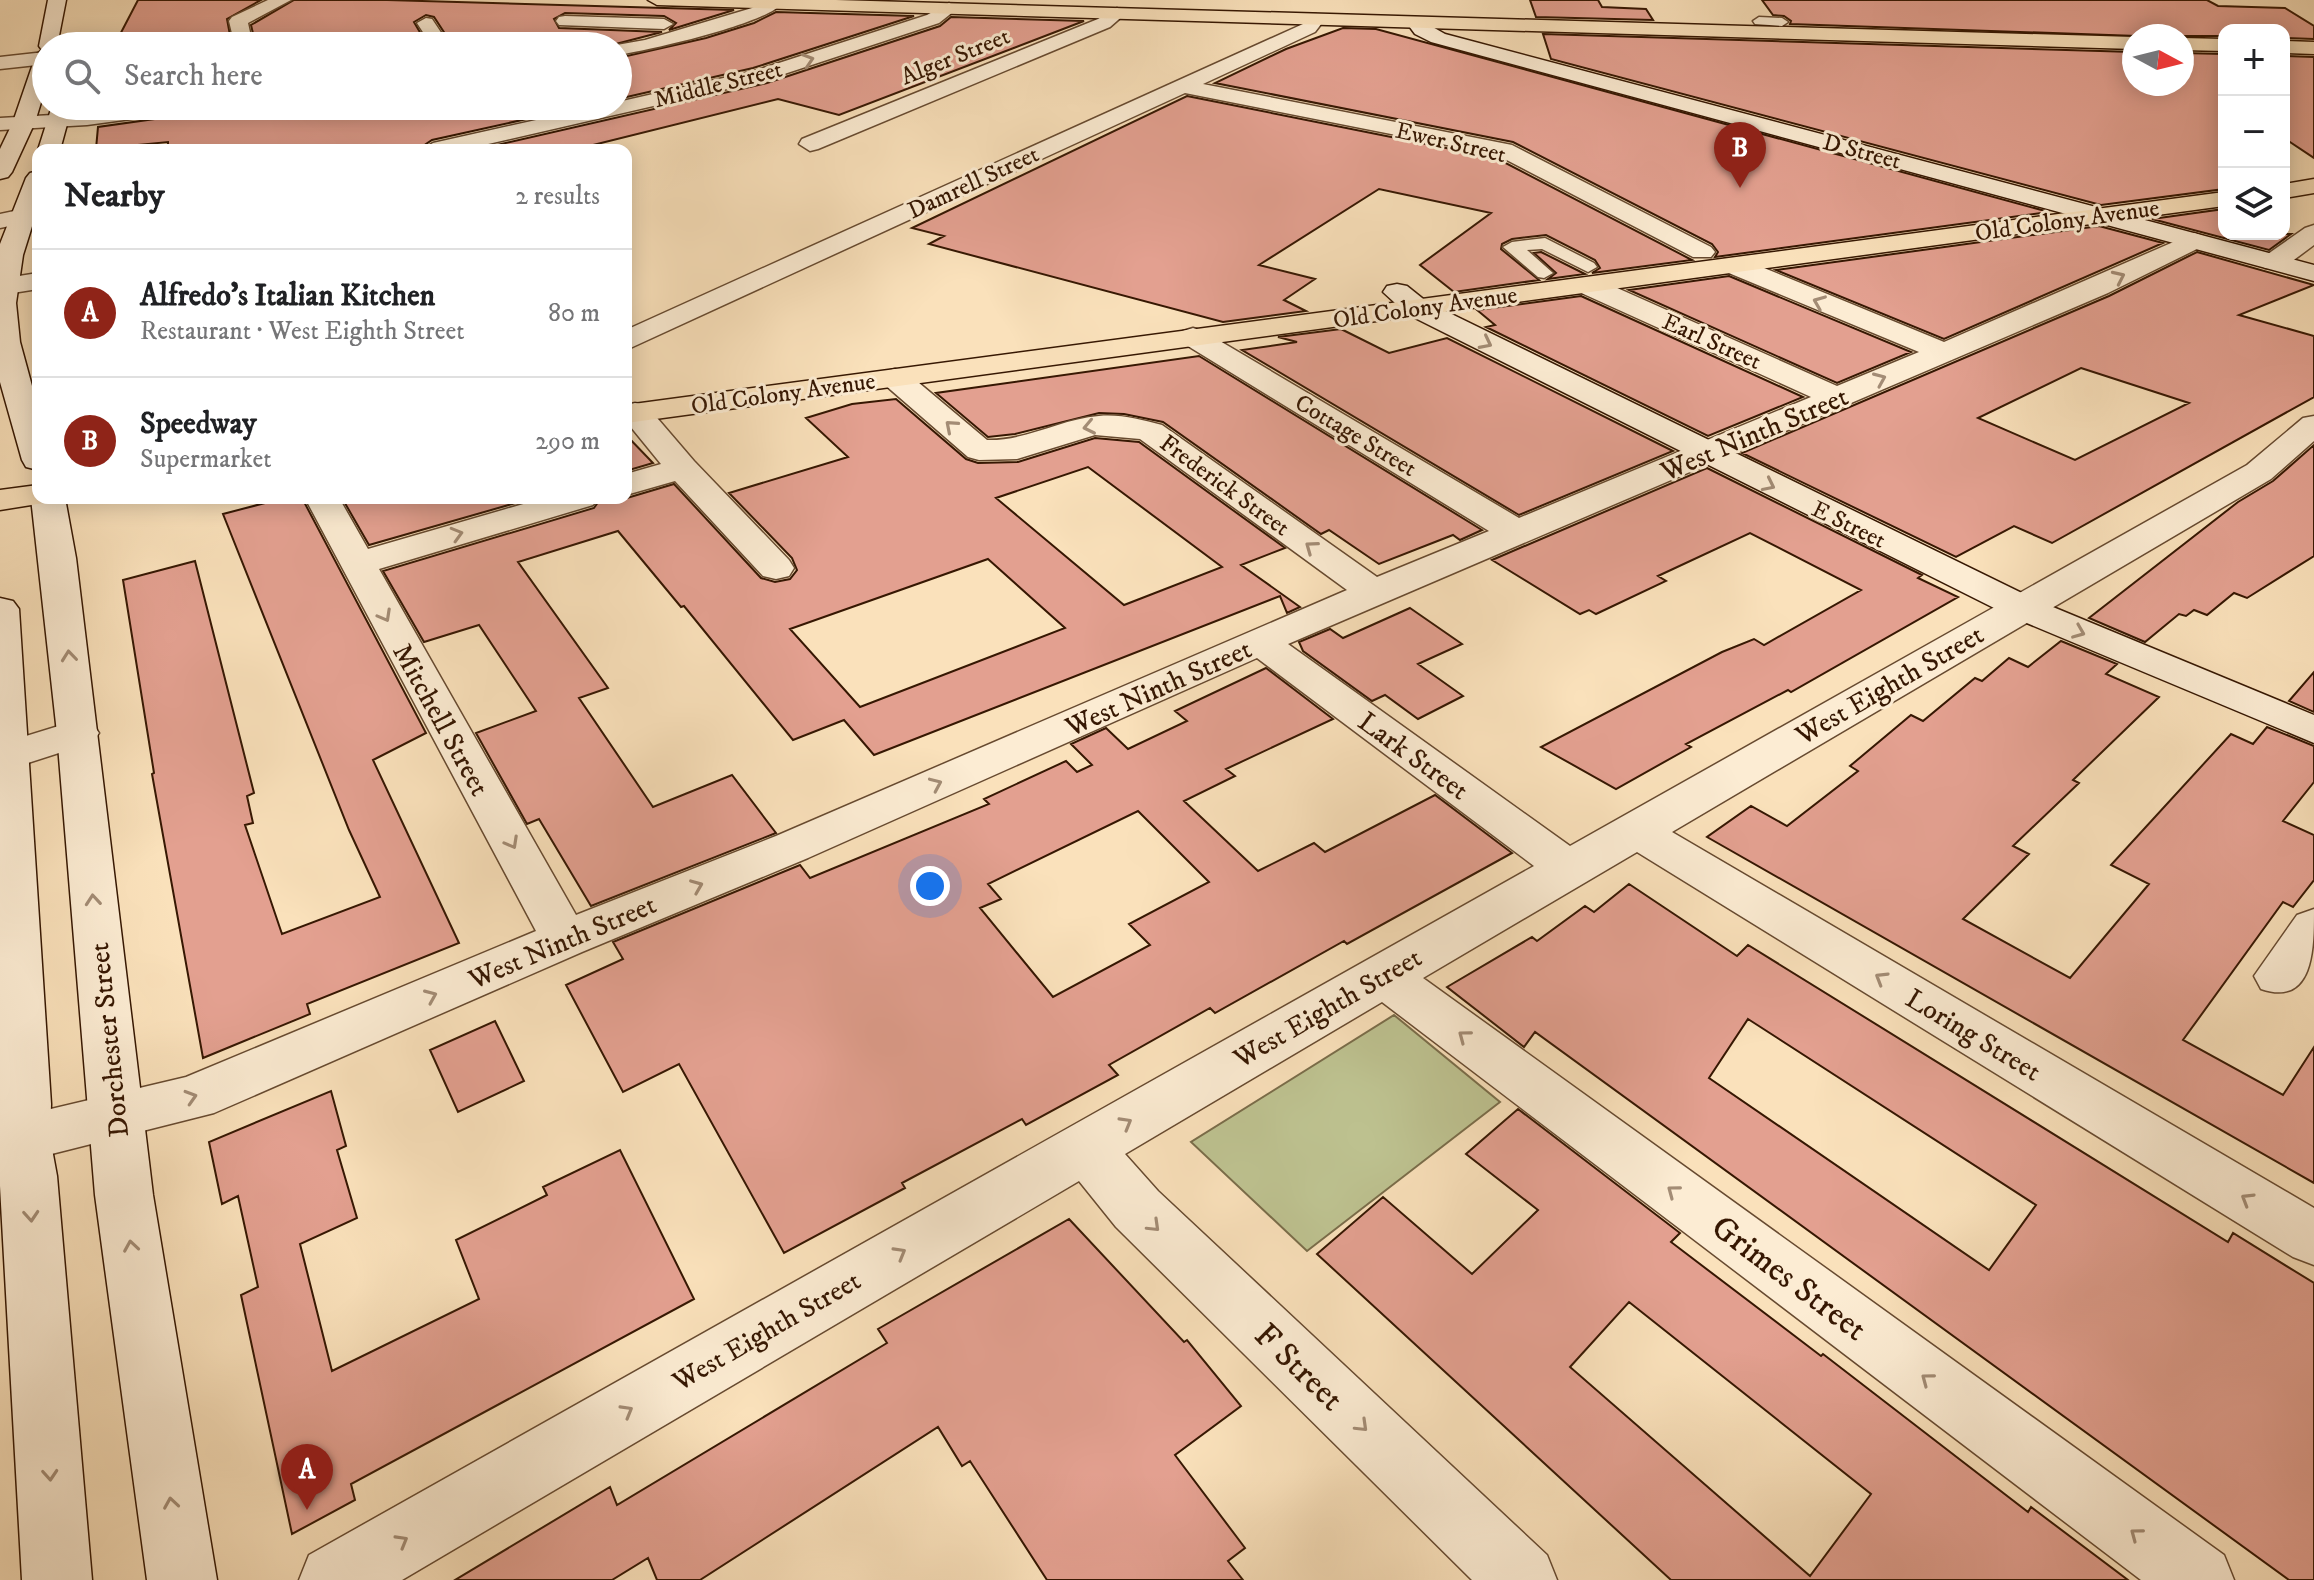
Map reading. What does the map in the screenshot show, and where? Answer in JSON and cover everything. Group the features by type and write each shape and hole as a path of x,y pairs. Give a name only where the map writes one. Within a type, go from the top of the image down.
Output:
{"main road":[{"path":"657,0 1110,9 1316,19 2122,43"},
{"path":"2194,44 2218,45"},
{"path":"2290,47 2314,48"},
{"path":"2290,173 2314,170"},
{"name":"Old Colony Avenue","path":"632,407 895,378 1193,337 1544,273 1588,276 1702,252 2218,182"},
{"path":"2290,190 2314,186"},
{"name":"Old Colony Avenue","path":"632,407 1588,276 1733,265 2218,200"},
{"path":"0,475 32,472"},
{"path":"0,500 32,496"}],"street":[{"path":"51,32 57,0"},
{"path":"241,32 238,21 282,0"},
{"path":"632,47 762,10 774,3"},
{"name":"Middle Street","path":"632,105 759,76 933,19 949,8"},
{"name":"Alger Street","path":"810,144 1111,20 1110,9"},
{"name":"Damrell Street","path":"632,338 1309,28 1316,19"},
{"path":"565,21 714,24"},
{"name":"D Street","path":"1415,22 1421,30 1438,38 2314,273"},
{"path":"426,23 432,32"},
{"path":"632,51 653,64"},
{"path":"0,63 32,58"},
{"name":"Ewer Street","path":"1182,86 1504,150 1702,252"},
{"path":"0,124 32,120"},
{"path":"0,172 44,120"},
{"path":"46,120 48,144"},
{"name":"Middle Street","path":"459,144 565,120"},
{"path":"508,133 533,144"},
{"path":"32,189 16,218 2,296 8,377 32,443"},
{"path":"2274,262 2314,233"},
{"name":"West Ninth Street","path":"11,1141 195,1097 565,939 792,847 1374,592 2098,287 2194,241"},
{"path":"1733,265 1944,352"},
{"name":"Earl Street","path":"1588,276 1837,397"},
{"path":"2,296 32,284"},
{"name":"E Street","path":"1407,300 1706,454 2023,608 2314,730"},
{"name":"Cottage Street","path":"1193,337 1518,533"},
{"name":"Frederick Street","path":"895,378 979,450 1016,449 1092,424 1123,423 1151,432 1374,592"},
{"path":"632,410 776,568"},
{"name":"West Eighth Street","path":"334,1580 2259,472 2314,425"},
{"path":"632,483 682,468"},
{"name":"Dorchester Street","path":"49,504 78,733 124,1195 182,1580"},
{"name":"Mitchell Street","path":"325,504 565,939"},
{"path":"356,564 561,504"},
{"path":"0,609 4,757 24,1104 11,1141 28,1176 57,1580"},
{"name":"Lark Street","path":"1260,642 1568,868"},
{"path":"4,757 78,733"},
{"name":"Loring Street","path":"1634,830 2314,1239"},
{"path":"2279,976 2314,927"},
{"name":"Grimes Street","path":"1382,975 2199,1580"},
{"name":"F Street","path":"1084,1147 1137,1209 1522,1580"}],"lane":[{"path":"1759,21 1782,22"},
{"path":"1544,273 1512,251 1512,247 1539,242 1551,244 1588,276"}],"green space":[{"path":"1394,1015 1500,1102 1307,1251 1191,1142"}],"building":[{"path":"138,0 261,0 227,19 229,32 121,32"},
{"path":"294,0 734,10 669,30 676,23 664,16 565,13 554,19 559,28 662,32 632,40 632,32 444,32 434,17 426,15 414,22 420,32 253,32 251,25"},
{"path":"1530,0 1598,0 1602,7 1646,9 1653,20 1536,17"},
{"path":"1762,0 2207,0 2218,6 2285,8 2314,26 2314,39 2290,38 2290,24 2218,24 2218,36 2194,36 2194,24 2122,24 2122,35 1790,24 1791,21 1784,16 1773,15"},
{"path":"776,12 914,16 753,68 632,96 632,55 706,38 754,23"},
{"path":"951,17 1084,21 839,115 778,99 597,144 501,144 606,120 632,120 632,114 767,83 940,26"},
{"path":"1343,28 1376,29 2049,212 1715,257 1718,252 1712,244 1513,142 1215,83 1286,49"},
{"path":"1543,34 2122,52 2122,96 2194,96 2194,53 2218,54 2218,190 2101,205 1551,59"},
{"path":"2290,56 2314,57 2314,158 2290,142"},
{"path":"1187,96 1496,158 1692,260 1592,273 1600,268 1595,260 1546,235 1512,239 1502,244 1501,249 1539,280 1454,292 1420,265 1491,213 1379,189 1259,265 1315,279 1284,300 1306,311 1223,322 929,244 944,236 912,228"},
{"path":"148,120 522,120 432,140 426,144 96,144 98,127"},
{"path":"2218,210 2218,236 2152,219"},
{"path":"2099,226 2163,243 1944,339 1776,270"},
{"path":"2231,240 2283,240 2269,250"},
{"path":"1541,252 1585,274 1548,279 1556,273 1534,253"},
{"path":"2197,252 2314,285 2239,315 2314,336 2314,397 2052,543 2014,526 1956,557 1742,453 2109,296","holes":["2081,368 2189,403 2075,460 1978,418"]},
{"path":"1729,276 1911,352 1837,383 1629,290"},
{"path":"1581,296 1803,397 1708,436 1486,327 1495,325 1477,310"},
{"path":"1341,329 1389,353 1447,338 1673,451 1519,515 1242,350 1297,342 1278,337"},
{"path":"1199,356 1482,530 1460,540 1453,535 1379,564 1329,530 1321,534 1163,422 1124,414 1099,413 1015,434 988,437 936,393"},
{"path":"896,399 966,459 978,463 1018,462 1095,438 1139,442 1285,548 1241,565 1300,607 1287,613 1280,596 874,755 844,720 793,740 684,606 681,607 618,531 518,562 608,688 579,698 653,807 732,775 776,833 591,906 539,819 527,824 476,733 536,711 479,625 424,642 383,571 594,508 597,504 632,504 632,497 674,484 761,578 775,582 790,579 797,570 792,558 729,493 848,457 806,418 852,404","holes":["1088,467 1222,567 1124,605 996,498","988,559 1065,628 860,707 790,629"]},
{"path":"632,441 653,463 632,469"},
{"path":"2314,445 2314,556 2247,598 2234,593 2207,615 2194,610 2186,616 2179,614 2145,642 2089,618 2238,502 2273,481"},
{"path":"1707,468 1922,575 1918,578 1958,597 1791,692 1788,690 1686,744 1691,747 1616,789 1541,747 1722,652 1754,639 1764,645 1861,590 1750,533 1658,576 1666,581 1596,614 1589,610 1580,614 1492,560"},
{"path":"261,504 305,504 426,733 373,760 459,943 307,1004 310,1014 203,1058 152,774 123,580 195,561 254,793 247,796 253,823 245,825 282,934 380,897 349,830 223,514"},
{"path":"345,504 512,504 369,545"},
{"path":"1410,608 1462,644 1418,664 1463,696 1418,719 1385,695 1372,701 1303,651 1299,642 1330,629 1343,638"},
{"path":"2061,641 2117,664 2106,674 2159,697 2073,780 2079,783 2013,846 2029,854 1963,919 2070,978 2149,884 2111,865 2231,734 2253,744 2267,727 2314,746 2314,782 2283,821 2314,835 2314,880 2293,907 2283,902 2183,1040 2283,1095 2314,1047 2314,1183 1707,837 1751,806 1787,826 1858,771 1850,766 1911,715 1923,721 1975,678 1982,681 2009,658 2028,667"},
{"path":"1266,668 1333,719 1226,769 1235,776 1184,801 1258,871 1314,843 1325,852 1435,795 1512,853 1215,1013 1210,1008 1109,1065 1118,1075 1026,1125 1022,1119 902,1183 905,1188 784,1253 679,1064 623,1092 566,985 623,959 613,942 800,865 810,878 989,804 984,799 1066,761 1077,772 1092,765 1071,744 1106,728 1128,749 1187,721 1175,711","holes":["1138,811 1209,882 1129,924 1150,945 1053,997 980,908 1001,899 988,884"]},
{"path":"2314,672 2314,712 2289,701"},
{"path":"1629,884 1737,956 1748,945 2228,1242 2233,1233 2314,1283 2314,1580 2289,1580 1535,1032 1524,1047 1447,987 1532,937 1537,941 1585,906 1594,912","holes":["1748,1019 2036,1205 1989,1270 1709,1078"]},
{"path":"495,1021 524,1081 458,1112 430,1050"},
{"path":"331,1091 346,1146 337,1150 357,1218 300,1244 332,1371 479,1299 456,1240 547,1195 543,1187 620,1150 694,1299 351,1484 355,1500 292,1534 241,1295 258,1287 238,1196 222,1204 209,1142"},
{"path":"1518,1109 1680,1233 1671,1242 2028,1512 2031,1507 2128,1580 1671,1580 1317,1254 1383,1197 1472,1274 1538,1210 1466,1154","holes":["1629,1302 1871,1494 1810,1576 1570,1367"]},
{"path":"1069,1219 1184,1342 1187,1340 1241,1406 1175,1455 1245,1548 1228,1561 1243,1580 1047,1580 970,1461 962,1466 938,1427 700,1580 657,1580 648,1558 612,1580 455,1580 610,1487 617,1505 887,1343 878,1329"}],"place":[{"name":"Speedway","path":"1740,188"},
{"name":"Alfredo's Italian Kitchen","path":"307,1510"}]}
